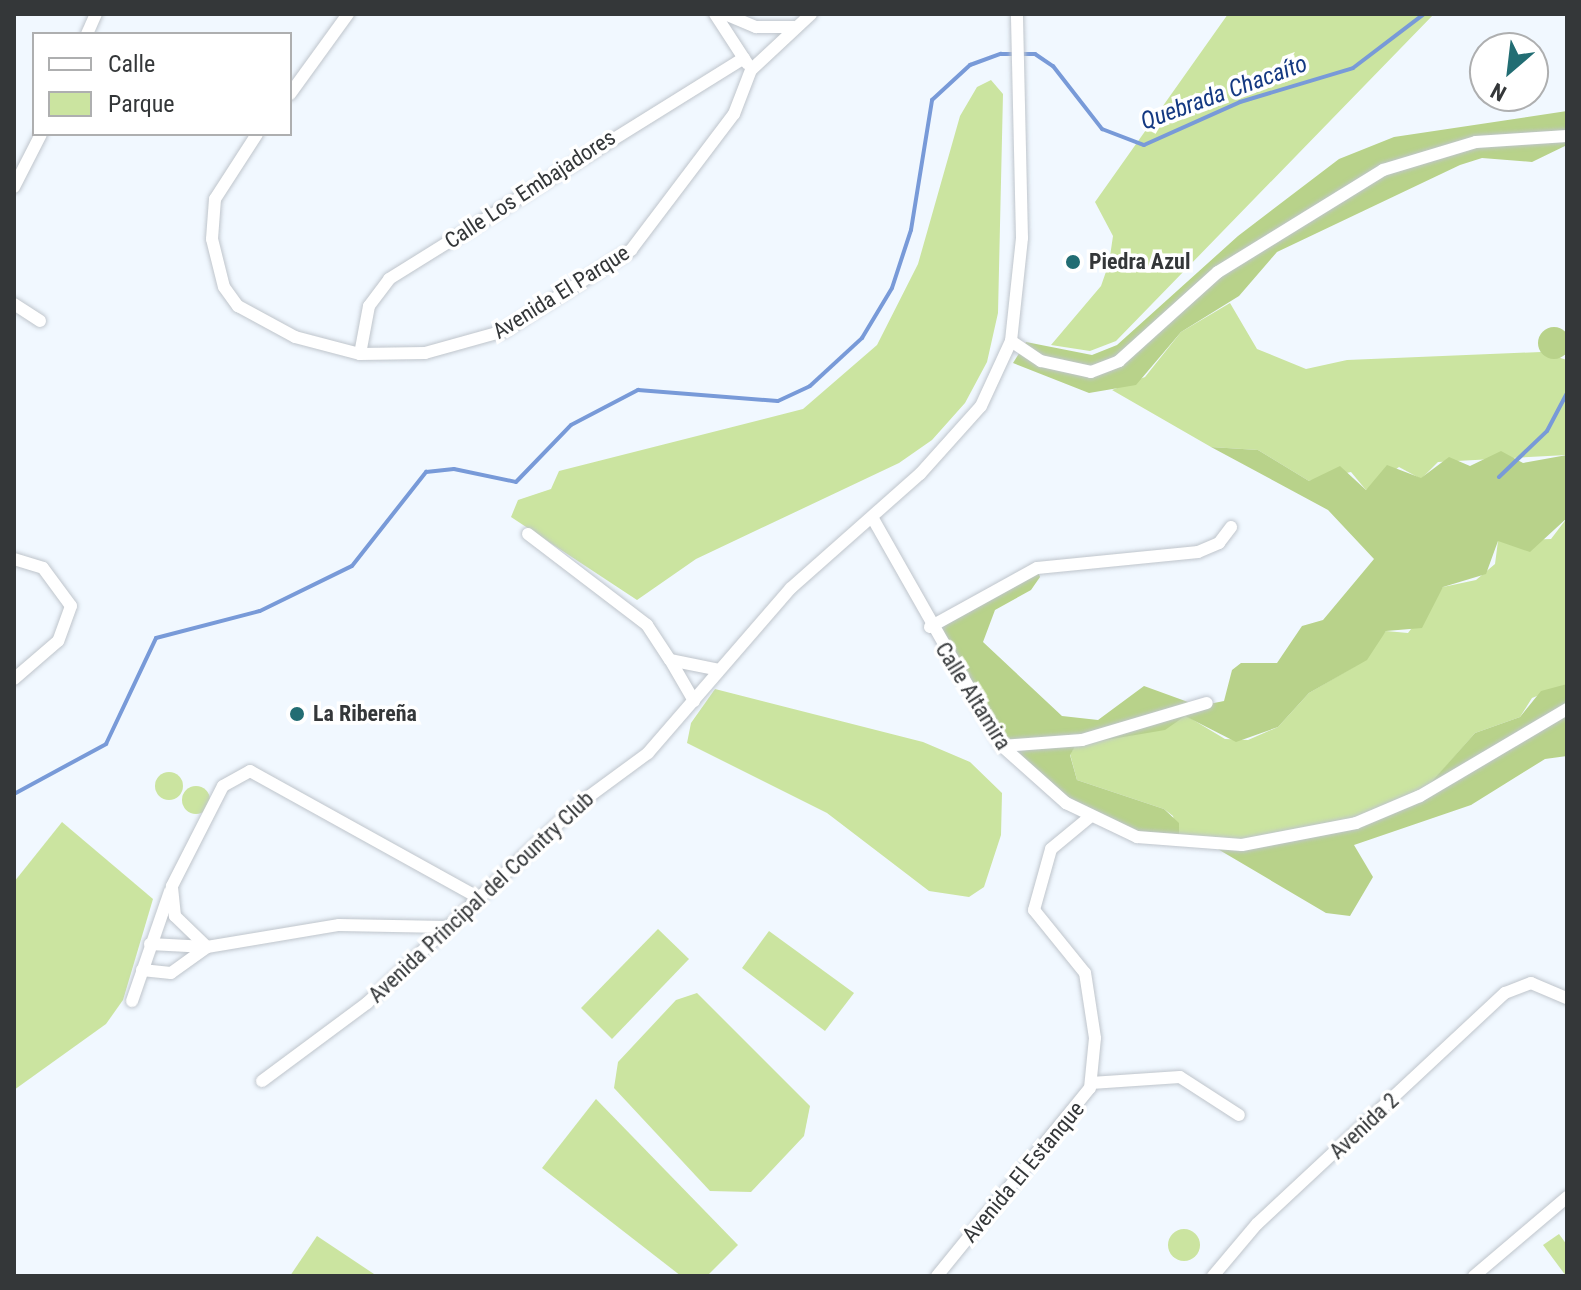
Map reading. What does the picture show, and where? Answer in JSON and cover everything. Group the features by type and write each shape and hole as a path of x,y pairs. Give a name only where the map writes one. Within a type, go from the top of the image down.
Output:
{"street":[{"path":"292,91 348,14"},
{"path":"715,14 747,64 811,14"},
{"path":"725,14 756,27 794,27"},
{"name":"Avenida Principal del Country Club","path":"262,1081 352,1015 580,803 648,753 791,588 958,437 1011,341 1022,238 1017,14"},
{"name":"Avenida El Parque","path":"256,136 215,199 212,239 224,287 238,306 295,337 360,354 463,348 611,265 690,175 734,114 747,64"},
{"name":"Calle Los Embajadores","path":"360,354 369,306 389,279 747,64"},
{"path":"14,187 40,136"},
{"path":"1011,341 1041,361 1091,372 1119,361 1218,272 1383,170 1476,142 1567,136"},
{"path":"14,304 40,321"},
{"name":"Calle Altamira","path":"872,517 930,627 1002,746 1041,785 1091,816 1137,837 1179,843 1295,838 1420,796 1567,709"},
{"path":"930,627 1037,568 1198,552 1231,527"},
{"path":"528,534 647,625 694,701"},
{"path":"14,559 43,568 71,606 58,641 14,679"},
{"path":"670,660 719,670"},
{"path":"1002,746 1082,740 1207,703"},
{"path":"132,1001 172,886 223,786 250,771 479,898"},
{"name":"Avenida El Estanque","path":"937,1276 1091,1083 1095,1038 1085,973 1034,910 1051,849 1091,816"},
{"path":"172,886 175,916 207,947"},
{"path":"150,944 207,947 339,925 447,927"},
{"path":"142,970 171,973 207,947"},
{"name":"Avenida 2","path":"1214,1276 1257,1224 1521,984 1567,998"},
{"path":"1091,1083 1180,1077 1239,1115"},
{"path":"1474,1276 1567,1197"}],"green space":[{"path":"1228,14 1434,14 1116,341 1090,351 1051,345 1101,286 1109,263 1113,236 1095,202"},
{"path":"991,80 1003,94 998,313 987,362 965,403 932,440 899,463 696,559 637,600 511,517 518,500 551,489 559,471 803,409 877,345 918,264 960,116 977,87"},
{"path":"1567,111 1567,145 1532,162 1482,158 1460,165 1277,252 1239,296 1181,332 1136,385 1089,393 1013,363 1026,342 1092,355 1117,345 1238,236 1339,159 1394,137"},
{"path":"1230,303 1257,349 1306,369 1347,360 1541,352 1567,360 1567,455 1438,462 1421,479 1399,467 1366,490 1351,472 1309,481 1258,450 1211,447 1112,390 1145,377 1181,332"},
{"path":"1554,327 1566,331 1570,343 1566,355 1554,359 1542,355 1538,343 1542,331"},
{"path":"1211,447 1258,450 1309,481 1340,466 1366,490 1387,465 1421,478 1449,457 1470,466 1501,451 1523,463 1567,455 1567,518 1530,552 1498,541 1486,574 1443,587 1422,628 1386,631 1367,660 1309,693 1278,727 1236,742 1185,716 1165,730 1076,745 1070,755 1077,780 1164,809 1179,823 1179,843 1137,837 1091,816 1023,770 930,627 1037,568 1040,577 1031,590 995,610 983,642 1062,716 1098,720 1144,686 1199,706 1224,701 1232,670 1241,663 1277,663 1302,626 1323,620 1374,559 1328,510"},
{"path":"1567,518 1567,684 1532,698 1520,717 1475,733 1420,796 1295,838 1179,843 1173,816 1164,809 1077,780 1070,754 1076,745 1185,715 1225,739 1248,740 1278,727 1309,693 1357,665 1386,631 1408,633 1443,587 1476,580 1495,564 1498,541 1551,539"},
{"path":"1567,684 1567,756 1545,759 1471,805 1354,845 1373,877 1350,916 1326,913 1216,848 1295,838 1419,796 1475,733 1520,717 1541,691"},
{"path":"715,689 923,742 970,762 1002,793 1001,835 984,887 969,897 929,891 827,813 687,743 691,723"},
{"path":"169,772 179,776 183,786 179,796 169,800 159,796 155,786 159,776"},
{"path":"196,786 206,790 210,800 206,810 196,814 186,810 182,800 186,790"},
{"path":"62,822 153,899 123,1000 106,1024 14,1090 14,882"},
{"path":"658,929 689,959 612,1039 581,1008"},
{"path":"769,931 854,993 825,1031 742,968"},
{"path":"697,993 810,1106 804,1136 751,1192 710,1191 614,1088 618,1062 676,1000"},
{"path":"596,1099 738,1245 707,1276 681,1276 542,1168"},
{"path":"1184,1229 1195,1234 1200,1245 1195,1256 1184,1261 1173,1256 1168,1245 1173,1234"},
{"path":"1559,1234 1567,1245 1566,1276 1543,1245"},
{"path":"317,1236 377,1276 290,1276"}],"waterway":[{"name":"Quebrada Chacaíto","path":"14,794 106,744 156,638 260,611 352,566 426,472 454,469 516,482 571,425 638,390 778,401 810,386 862,338 892,288 911,230 932,100 970,65 1001,54 1035,54 1053,66 1102,129 1144,145 1240,102 1353,68 1424,14"},
{"path":"1499,477 1547,431 1567,393"}],"place":[{"name":"Piedra Azul","path":"1073,262"},
{"name":"La Ribereña","path":"297,714"}]}
